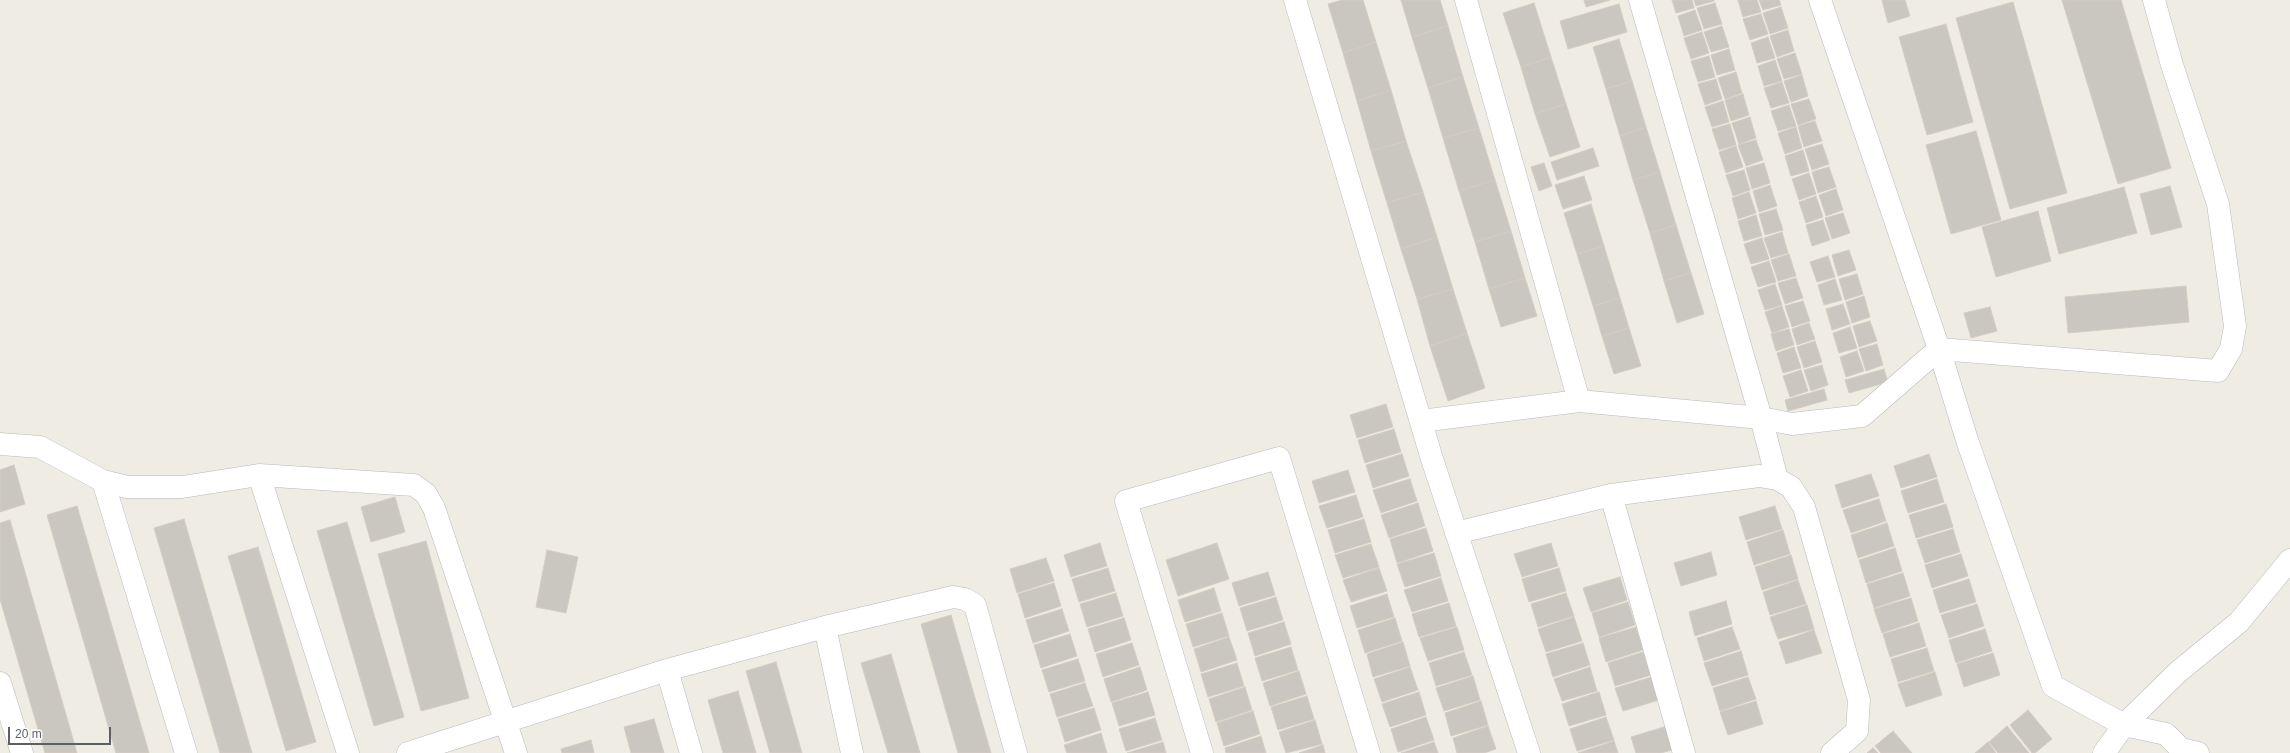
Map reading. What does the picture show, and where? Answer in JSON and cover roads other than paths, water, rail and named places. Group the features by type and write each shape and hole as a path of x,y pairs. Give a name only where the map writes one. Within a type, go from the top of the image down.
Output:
{"street":[{"path":"1295,0 1432,459 1529,753"},
{"path":"1466,0 1579,401"},
{"path":"1640,0 1778,478"},
{"path":"1820,0 1939,349 1967,440 2053,686 2124,725 2182,746"},
{"path":"1423,428 1579,401 1761,418 1792,424 1862,416 1939,349 2218,371 2231,349 2235,326 2218,204 2172,65 2154,0"},
{"path":"0,444 40,448 103,481 127,487 182,487 259,476 414,485 426,494 434,508 516,753"},
{"path":"1202,753 1126,501 1279,458 1369,753"},
{"path":"259,476 348,753"},
{"path":"1456,533 1612,495 1759,476 1778,478 1791,487 1804,507 1860,700 1857,731 1832,753"},
{"path":"103,481 186,753"},
{"path":"1612,495 1684,753"},
{"path":"2104,753 2124,725 2178,672 2238,622 2290,560"},
{"path":"408,753 506,720 667,670 825,627 953,597 970,601 975,605 1016,753"},
{"path":"825,627 852,753"},
{"path":"667,670 691,753"},
{"path":"0,683 22,753"}]}
